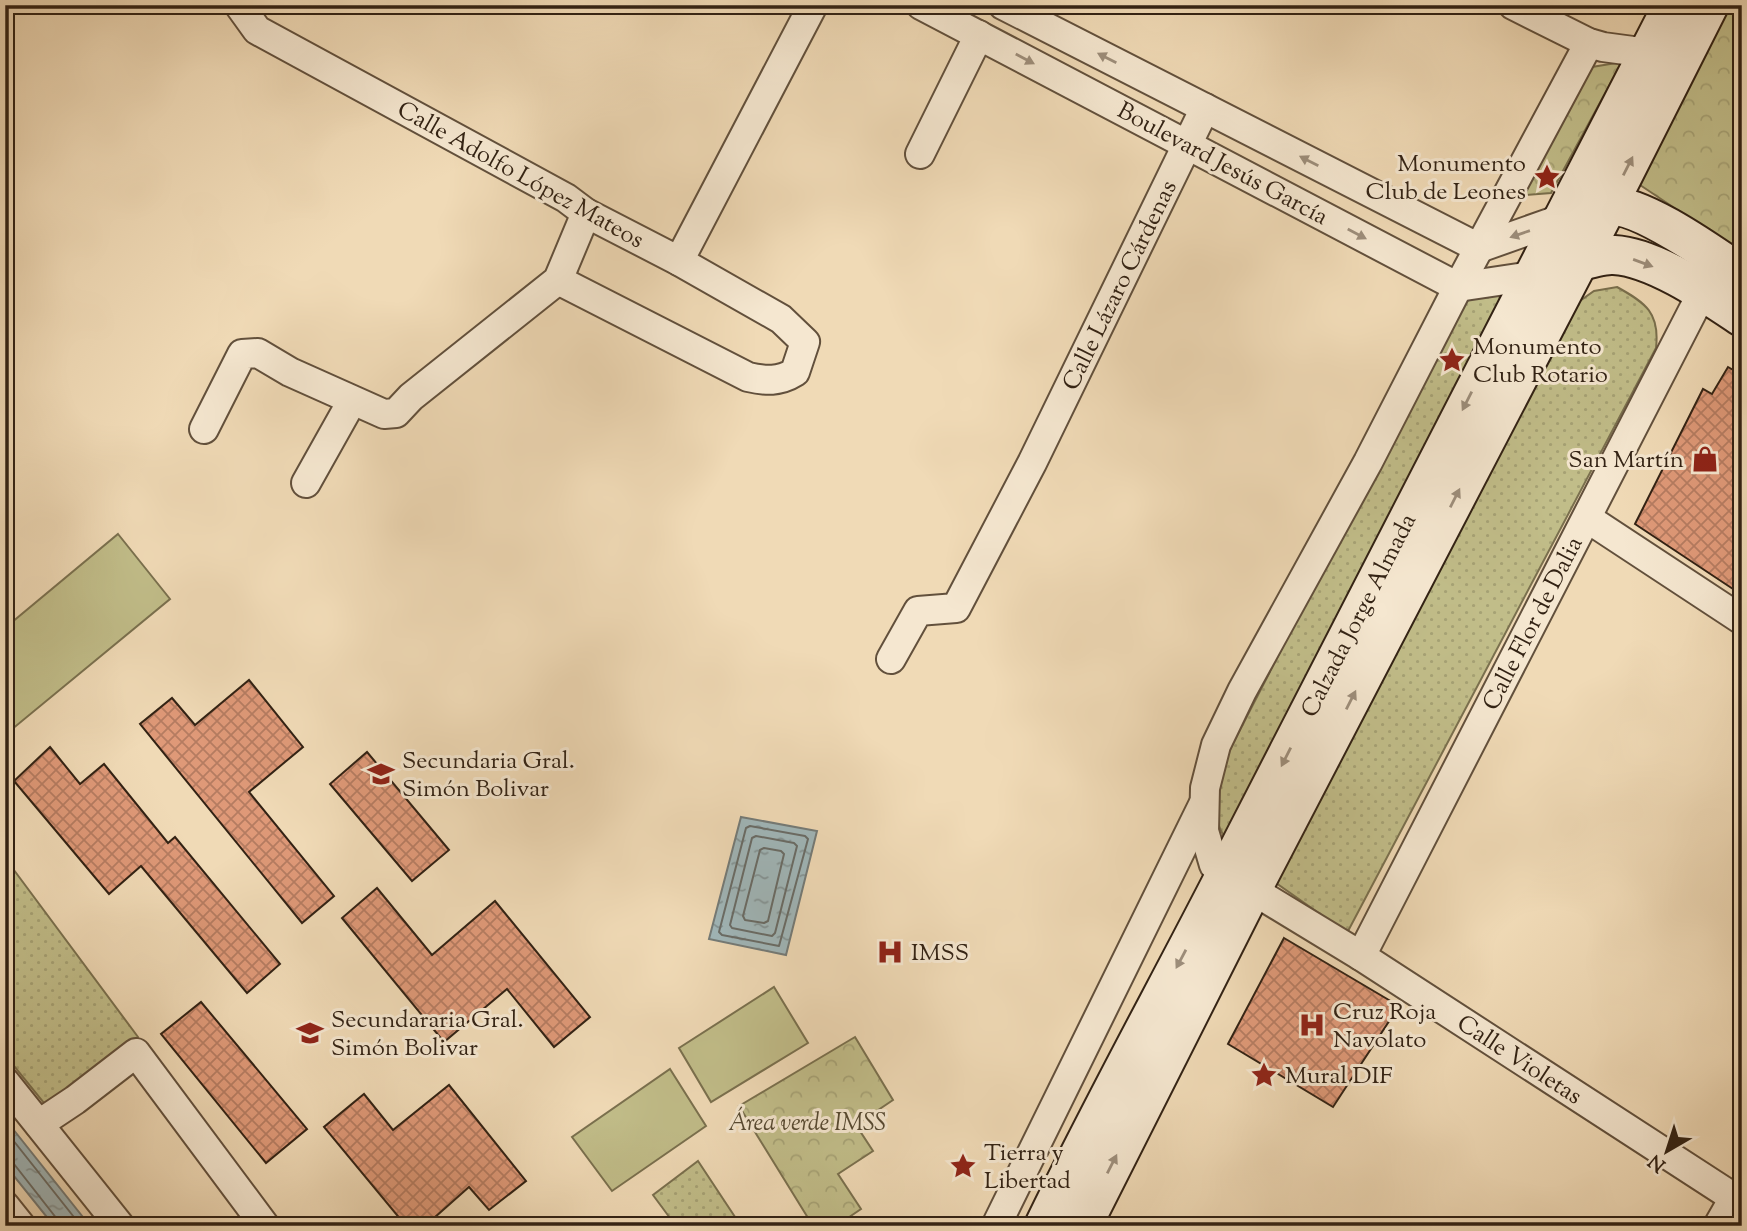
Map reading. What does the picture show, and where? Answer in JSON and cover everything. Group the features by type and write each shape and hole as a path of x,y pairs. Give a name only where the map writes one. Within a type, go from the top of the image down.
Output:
{"street":[{"name":"Calle Adolfo López Mateos","path":"239,5 257,30 566,198 586,213 679,261 781,319 805,342 795,372 783,379 748,377 558,280"},
{"path":"679,261 813,5"},
{"name":"Boulevard Jesús García","path":"921,5 1458,287"},
{"name":"Boulevard Jesús García","path":"1003,5 1479,248"},
{"path":"1513,5 1589,43 1648,53"},
{"name":"Calzada Jorge Almada","path":"1082,1226 1238,882 1532,276 1672,5"},
{"name":"Calzada Jorge Almada","path":"1044,1226 1077,1159 1238,882 1291,818 1709,5"},
{"path":"920,154 979,35"},
{"path":"1238,882 1214,865 1204,831 1203,805 1216,745 1242,691 1368,462 1589,43"},
{"name":"Calle Lázaro Cárdenas","path":"891,659 918,611 956,608 1032,463 1205,108"},
{"path":"1479,248 1608,205 1628,209 1655,220 1742,275"},
{"path":"204,429 242,354 258,354 352,401 384,414 396,413 411,397 558,280 586,213"},
{"path":"1458,287 1532,276 1612,255 1641,261 1703,291 1742,317"},
{"name":"Calle Flor de Dalia","path":"1362,956 1703,291"},
{"path":"306,483 352,401"},
{"path":"1587,518 1742,620"},
{"path":"996,1226 1203,805"},
{"name":"Calle Violetas","path":"1238,882 1362,956 1738,1200"},
{"path":"39,1124 136,1053 265,1226"},
{"path":"5,1082 120,1226"},
{"path":"1718,1226 1738,1200"},
{"path":"5,1206 21,1226"}],"green space":[{"path":"1723,5 1742,5 1742,253 1631,179"},
{"path":"1622,62 1551,193 1526,195 1523,192 1586,68"},
{"path":"1617,287 1636,298 1649,310 1656,326 1656,348 1347,933 1269,878 1577,303 1594,291"},
{"path":"1498,289 1501,305 1233,845 1224,836 1216,815 1220,778 1227,755 1451,321 1472,293"},
{"path":"118,534 170,599 5,735 5,628"},
{"path":"5,858 138,1037 48,1108 5,1055"},
{"path":"774,987 808,1043 711,1102 679,1048"},
{"name":"Área verde IMSS","path":"855,1037 893,1100 856,1125 873,1151 838,1174 861,1209 836,1226 813,1226 739,1106"},
{"path":"670,1069 706,1126 612,1191 572,1137"},
{"path":"698,1161 741,1226 661,1226 670,1218 653,1195"}],"water":[{"path":"741,817 817,831 786,955 709,939"},
{"path":"5,1119 90,1226 54,1226 5,1165"}],"building":[{"name":"San Martín","path":"1728,367 1742,375 1742,595 1635,524 1703,389 1712,394"},
{"path":"249,680 303,747 249,792 334,896 302,923 140,724 172,698 195,725"},
{"path":"50,747 80,784 104,764 168,843 175,837 280,964 247,993 141,866 109,894 14,781"},
{"path":"367,752 449,850 412,881 330,784"},
{"path":"377,888 432,955 495,901 590,1017 554,1047 507,989 444,1042 342,918"},
{"name":"Cruz Roja Navolato","path":"1284,938 1399,1006 1333,1107 1228,1044"},
{"path":"201,1002 307,1129 266,1163 161,1034"},
{"path":"449,1085 526,1181 489,1210 469,1187 425,1226 406,1226 324,1127 364,1094 393,1130"}],"place":[{"name":"Monumento Club de Leones","path":"1547,177"},
{"name":"Monumento Club Rotario","path":"1452,360"},
{"name":"San Martín","path":"1705,459"},
{"name":"Secundaria Gral. Simón Bolivar","path":"381,774"},
{"name":"IMSS","path":"890,952"},
{"name":"Cruz Roja Navolato","path":"1312,1025"},
{"name":"Secundararia Gral. Simón Bolivar","path":"310,1033"},
{"name":"Mural DIF","path":"1264,1075"},
{"name":"Tierra y Libertad","path":"963,1166"}]}
